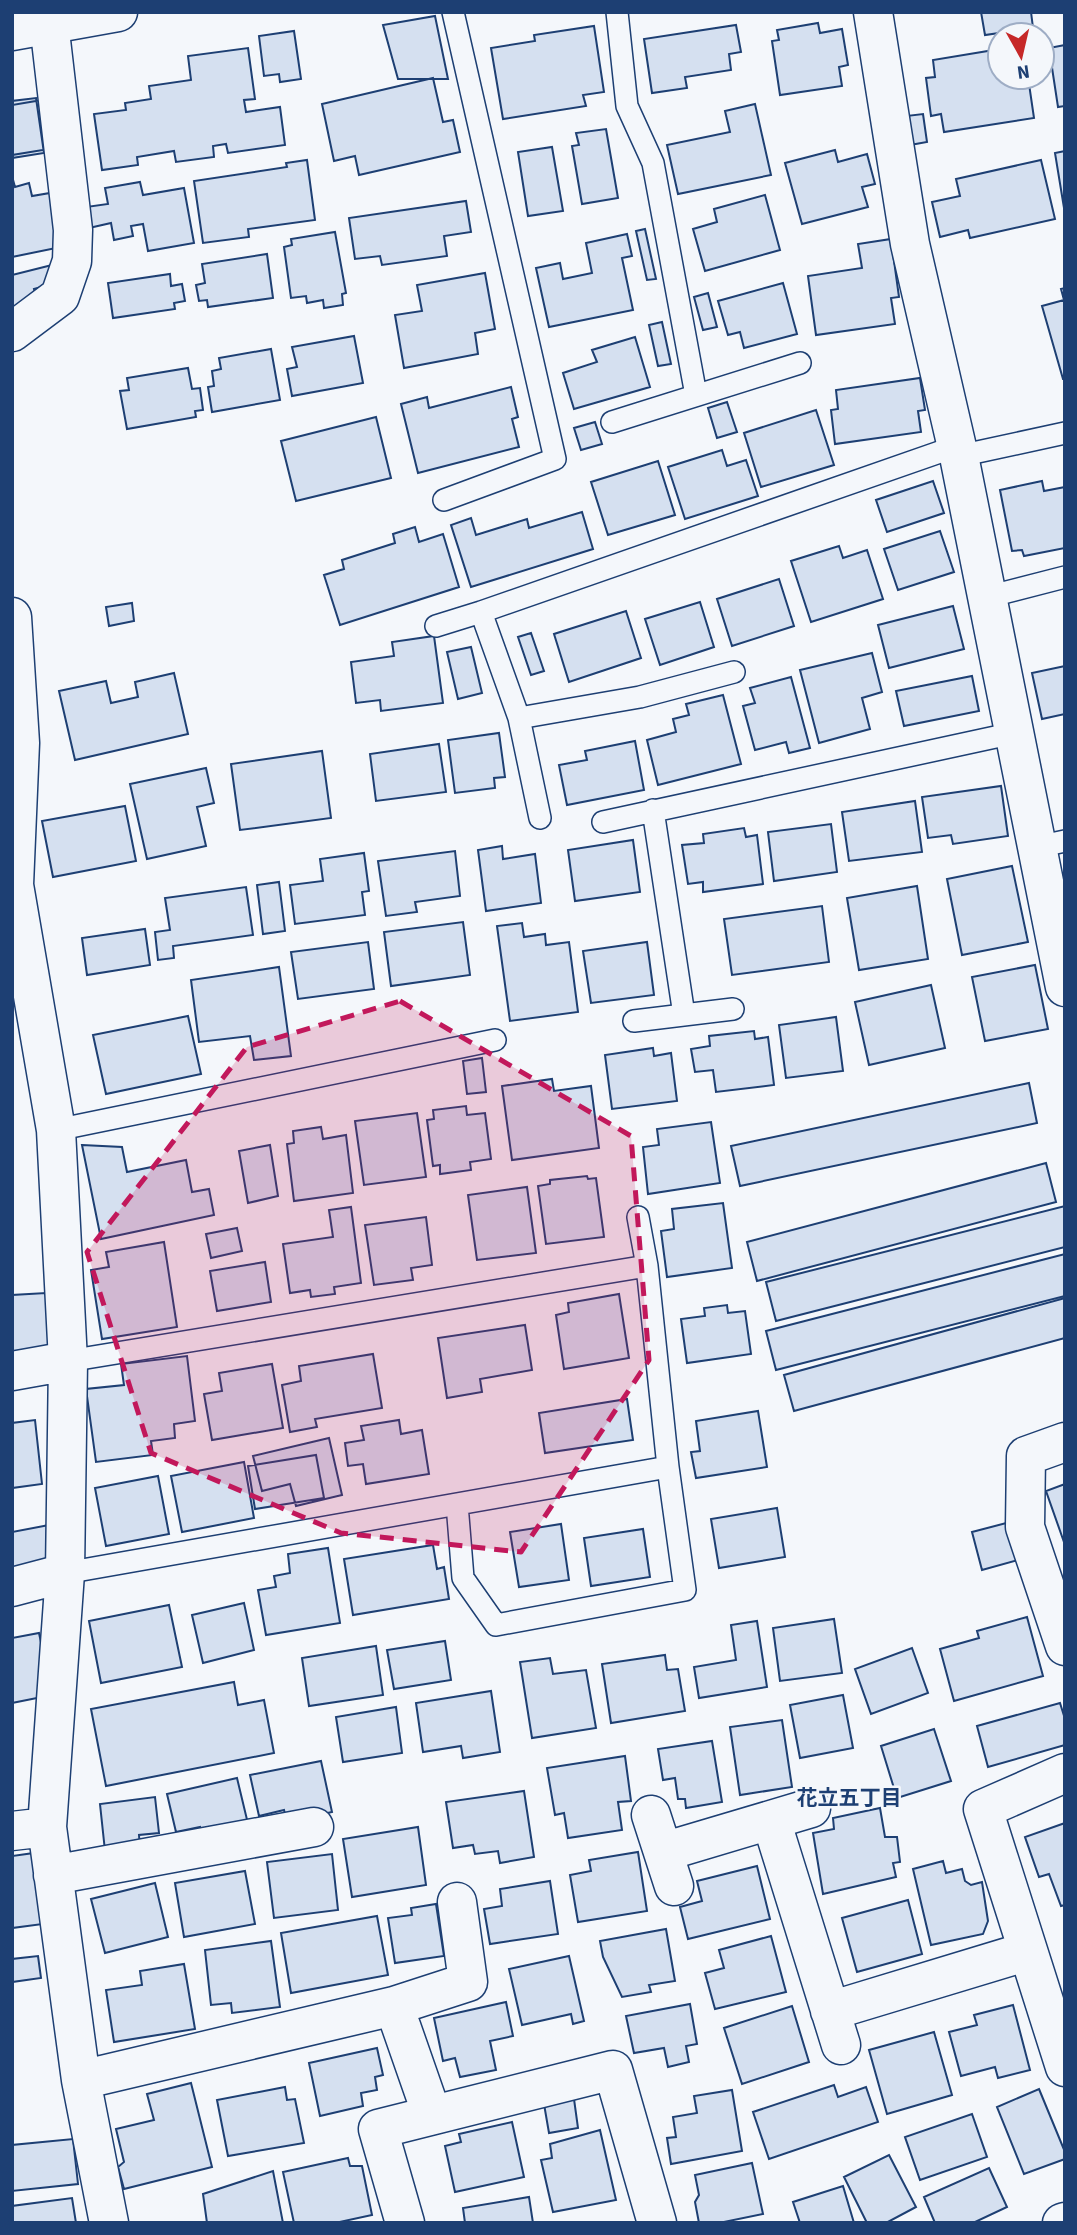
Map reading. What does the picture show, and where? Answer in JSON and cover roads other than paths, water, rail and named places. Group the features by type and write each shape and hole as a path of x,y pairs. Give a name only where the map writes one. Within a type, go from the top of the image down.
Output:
{"street":[{"path":"12,31 118,12"},
{"path":"873,12 910,244 958,451 1014,733 1051,844 1065,987"},
{"path":"12,332 60,296 72,261 73,230 49,23"},
{"path":"12,617 20,743 14,884 56,1130 68,1361 65,1573 30,1829 53,1875 81,2080 109,2223"},
{"path":"12,1371 68,1361"},
{"path":"1065,1442 1026,1456 1025,1527 1065,1646"},
{"path":"12,1587 65,1573"},
{"path":"1065,1773 983,1809 1065,2067"},
{"path":"652,1815 669,1869 771,1820 811,1808"},
{"path":"771,1820 836,2028 1028,1951"},
{"path":"53,1875 314,1827"},
{"path":"81,2080 394,2006 468,1982 457,1902"},
{"path":"394,2006 432,2115"},
{"path":"405,2223 378,2129 613,2070 657,2223"}],"lane":[{"path":"444,500 555,459 453,12"},
{"path":"617,12 627,106 653,163 696,395"},
{"path":"612,422 800,363"},
{"path":"436,626 958,451 1065,433"},
{"path":"987,597 1065,577"},
{"path":"481,612 519,718 540,818"},
{"path":"519,718 640,697 734,672"},
{"path":"603,822 1014,733"},
{"path":"653,810 684,1015"},
{"path":"634,1021 733,1009"},
{"path":"56,1130 495,1040"},
{"path":"457,1504 463,1578 496,1625 685,1590 668,1467 647,1266 638,1217"},
{"path":"68,1361 647,1266"},
{"path":"65,1573 668,1467"}],"district":[{"name":"花立五丁目","path":"849,1798"}]}
